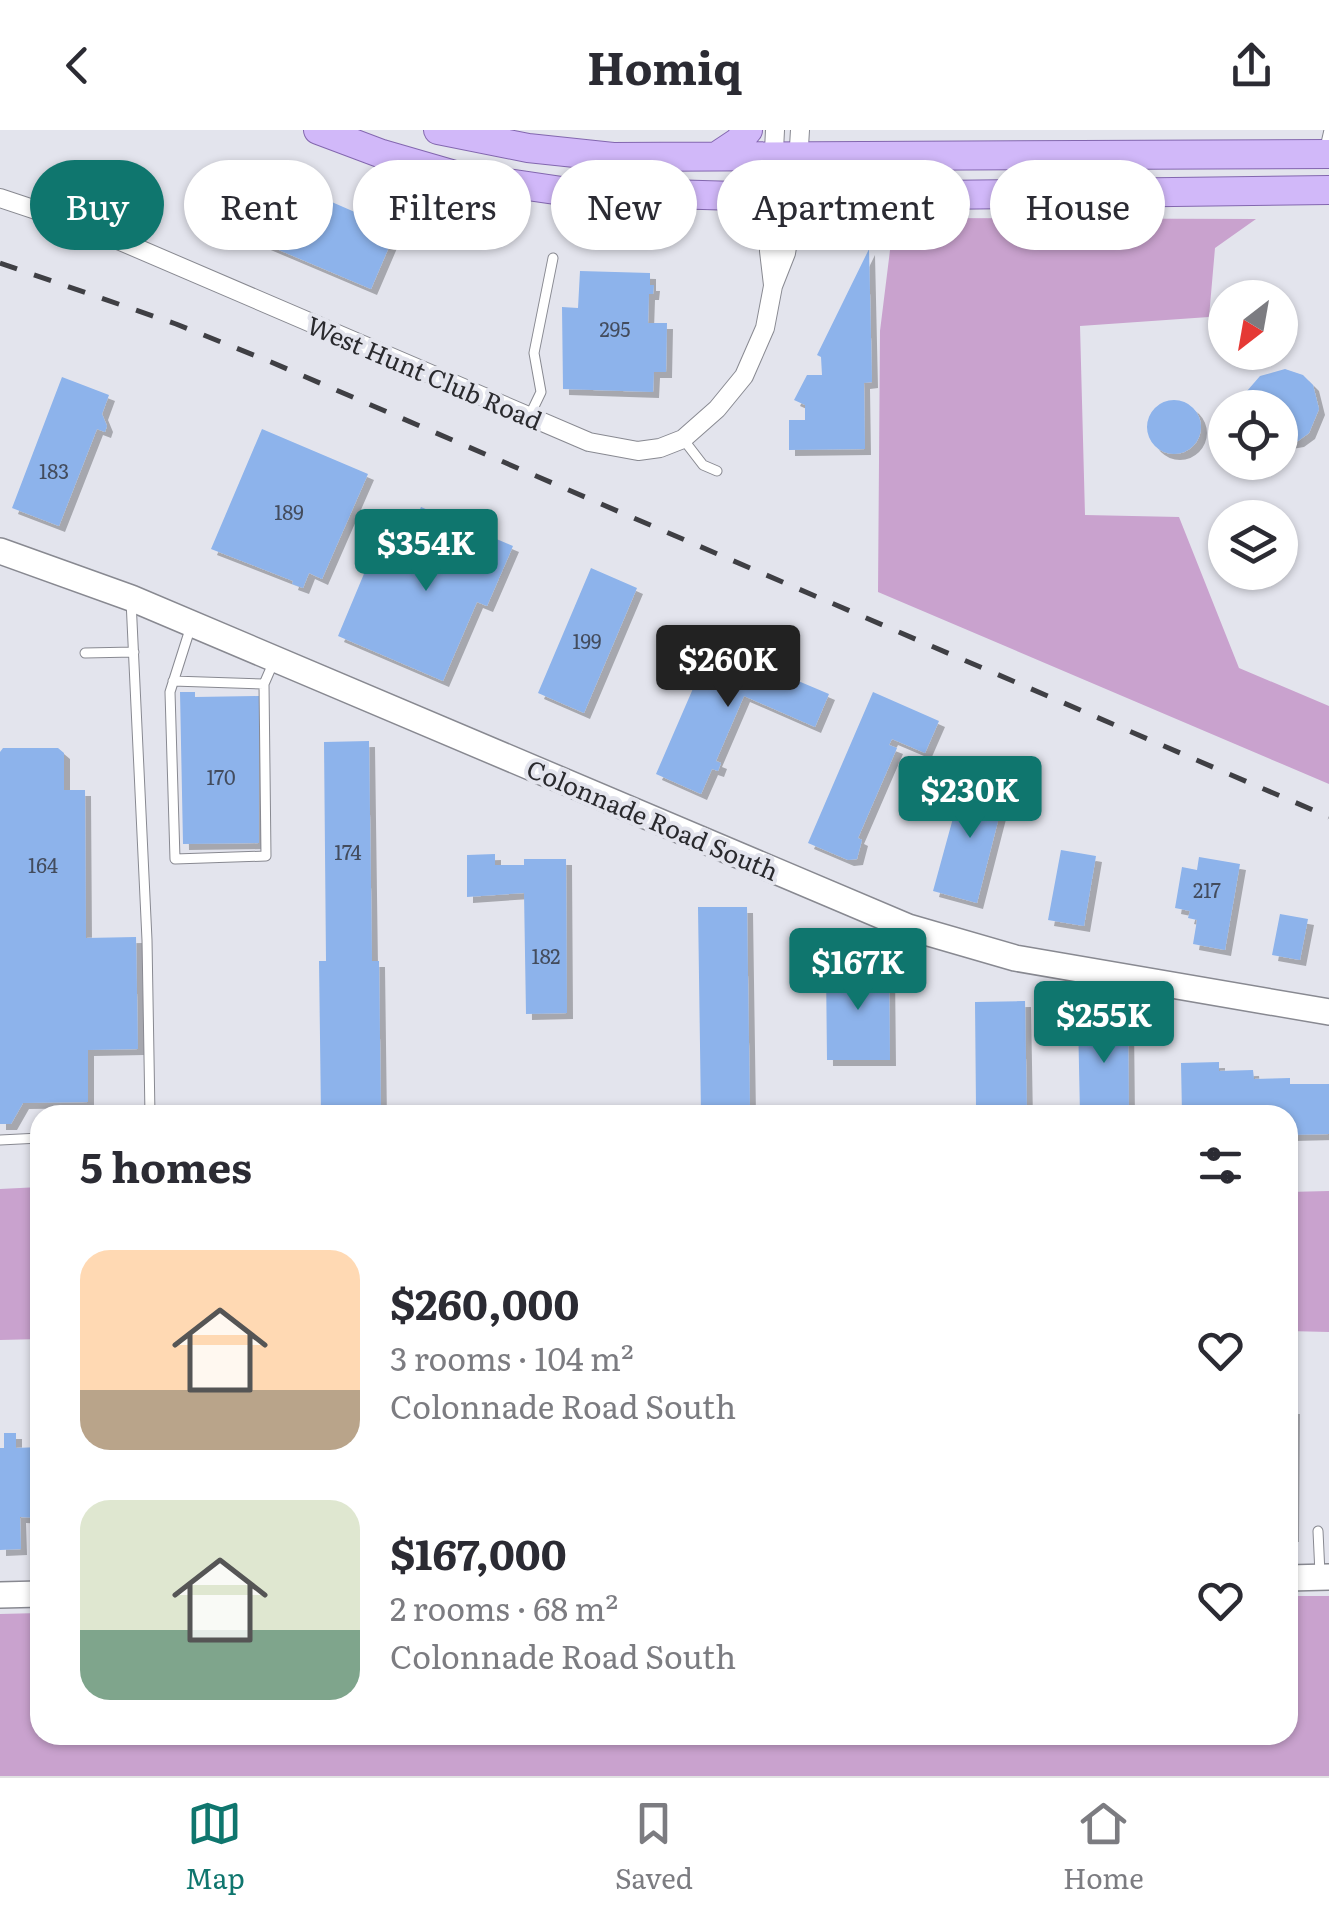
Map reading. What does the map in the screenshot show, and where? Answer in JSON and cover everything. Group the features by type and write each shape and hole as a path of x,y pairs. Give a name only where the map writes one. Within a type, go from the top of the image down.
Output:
{"main road":[{"path":"318,130 382,154 508,185 601,193 717,195"},
{"path":"438,130 612,157 717,156 786,142 1327,146"},
{"path":"717,156 748,130"},
{"path":"970,194 1329,190"}],"street":[{"name":"West Hunt Club Road","path":"0,198 90,228 589,442 616,449 660,448 684,439"},
{"path":"769,250 773,286"},
{"path":"684,439 718,410 744,376 765,328 773,286 786,250"},
{"name":"Colonnade Road South","path":"0,550 131,598 908,928 1015,958 1329,1012"},
{"path":"1298,1578 1325,1577"},
{"path":"0,1595 30,1594"}],"lane":[{"path":"529,416 541,392 534,353 552,258"},
{"path":"684,439 703,465 717,471"},
{"path":"131,598 148,940 150,1105"},
{"path":"192,624 170,692 175,859 266,856 264,684 275,659"},
{"path":"86,652 134,652"},
{"path":"173,681 264,684"},
{"path":"0,1140 30,1138"},
{"path":"1318,1531 1325,1577"}],"shaded area":[{"path":"970,218 990,218 990,250 1165,250 1165,219 1256,219 1215,248 1212,280 1208,280 1208,317 1080,326 1085,515 1179,517 1239,668 1329,706 1329,784 878,592 880,331 890,250 970,250"},
{"path":"30,1188 30,1339 0,1340 0,1189"},
{"path":"1329,1191 1329,1332 1298,1331 1298,1192"},
{"path":"1298,1596 1329,1596 1329,1776 0,1776 0,1614 30,1613 30,1745 1298,1745"}],"building":[{"path":"333,203 353,211 353,250 388,250 371,289 279,250 333,250"},
{"path":"869,250 872,382 864,383 865,449 789,450 789,420 805,420 805,405 794,400 807,375 822,375 821,357 817,355"},
{"path":"580,271 650,273 650,285 654,285 653,294 649,294 648,323 667,323 666,372 654,372 653,392 563,389 562,307 578,308"},
{"path":"1288,370 1303,375 1313,385 1319,409 1309,433 1298,441 1298,390 1248,390 1260,376"},
{"path":"62,377 109,395 102,414 105,432 97,429 59,526 12,508"},
{"path":"1174,400 1193,408 1201,427 1193,446 1174,454 1155,446 1147,427 1155,408"},
{"path":"262,429 368,474 322,579 309,573 303,588 211,549"},
{"path":"421,507 513,546 487,606 477,602 443,681 338,636 371,557 395,567"},
{"path":"591,568 637,588 584,713 538,693"},
{"path":"699,639 829,694 815,727 744,696 716,761 721,763 718,771 712,769 701,794 656,774 698,677 685,671"},
{"path":"180,692 195,692 195,697 259,696 259,843 183,844"},
{"path":"873,692 939,721 925,753 892,739 889,745 897,748 858,838 862,840 857,859 848,860 808,843"},
{"path":"369,741 372,961 379,961 381,1105 321,1105 319,961 326,961 324,742"},
{"path":"3,748 58,748 64,753 64,790 85,790 86,938 136,937 138,1049 88,1050 88,1102 23,1103 11,1124 0,1124"},
{"path":"964,778 1006,790 977,903 933,891"},
{"path":"1061,850 1096,856 1084,926 1048,920"},
{"path":"495,854 495,865 524,865 524,859 566,859 567,1013 526,1014 524,893 467,897 467,855"},
{"path":"1199,857 1240,864 1225,950 1193,944 1197,920 1188,918 1190,911 1175,908 1182,867 1197,870"},
{"path":"698,907 747,907 750,1105 701,1105"},
{"path":"1280,914 1308,919 1300,960 1272,955"},
{"path":"889,966 890,1060 827,1060 826,967"},
{"path":"1025,1001 1027,1105 976,1105 975,1002"},
{"path":"1078,1018 1128,1018 1129,1105 1080,1105"},
{"path":"1219,1062 1219,1071 1253,1070 1254,1079 1290,1078 1290,1084 1329,1084 1329,1134 1298,1135 1298,1105 1182,1105 1181,1063"},
{"path":"4,1433 16,1433 16,1448 30,1447 30,1518 20,1517 21,1549 0,1550 0,1448 4,1448"}],"railway":[{"path":"0,263 176,324 271,362 1329,817"}]}
